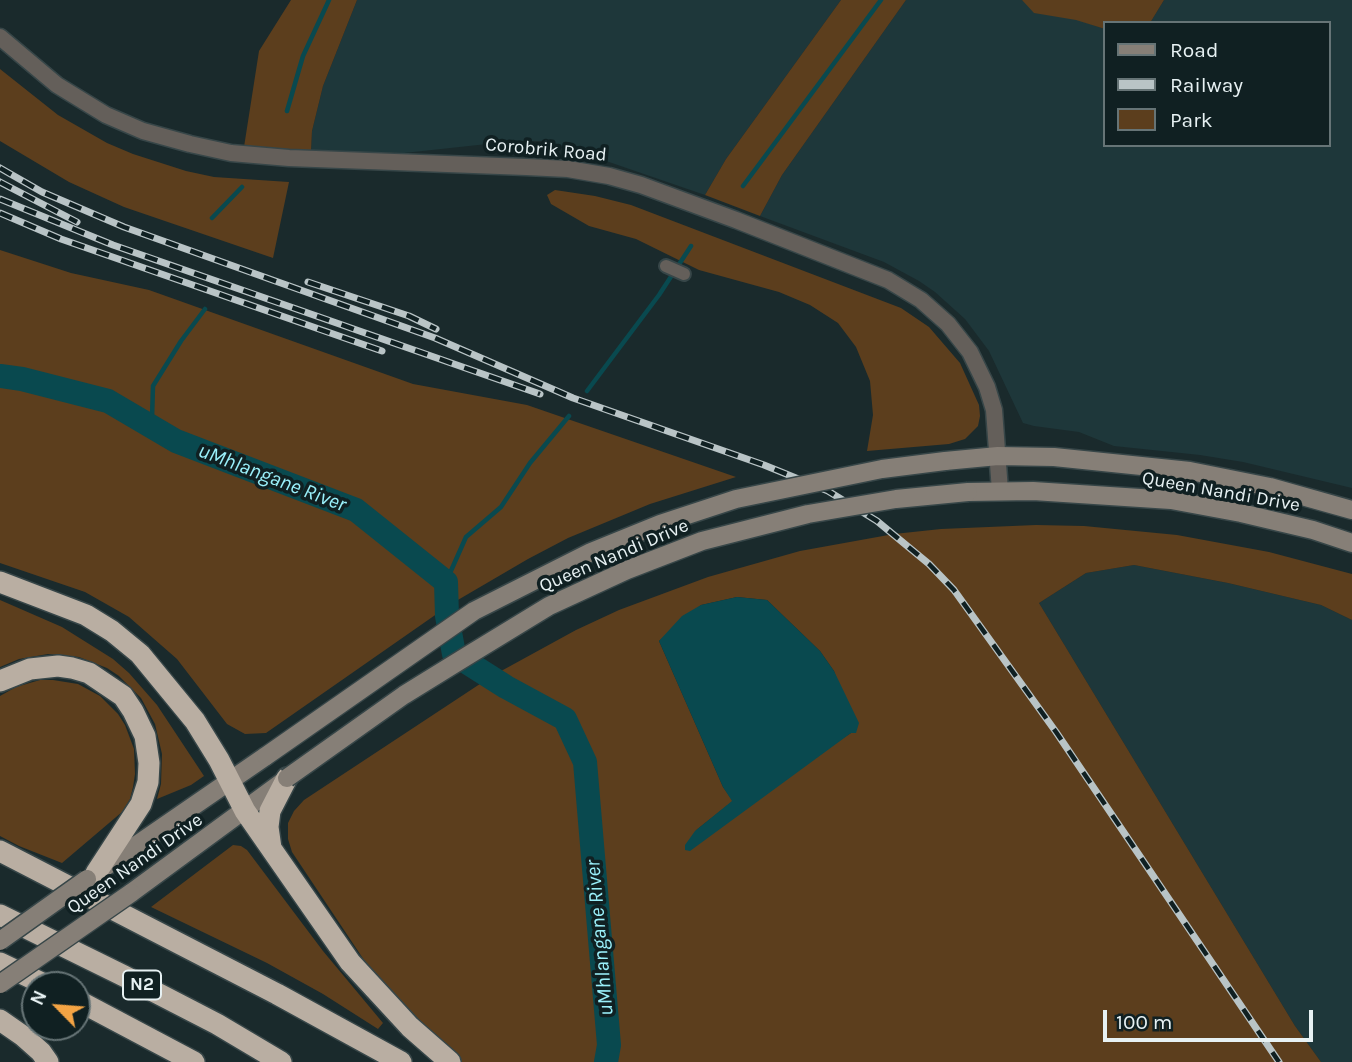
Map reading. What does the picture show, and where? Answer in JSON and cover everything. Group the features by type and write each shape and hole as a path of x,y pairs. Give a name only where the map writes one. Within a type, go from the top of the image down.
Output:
{"highway":[{"path":"0,582 86,615 112,631 140,654 195,721 245,811 350,962 402,1018 450,1062"},
{"path":"0,681 30,668 58,666 89,673 123,696 145,736 149,764 148,782 141,804 92,876"},
{"path":"272,851 268,827 270,811 287,778"},
{"path":"0,851 277,994 401,1062"},
{"name":"N2","path":"0,915 217,1024 281,1062"},
{"path":"0,963 21,973"},
{"name":"N2","path":"91,1007 194,1062"},
{"path":"0,1020 23,1036 48,1062"}],"main road":[{"name":"Queen Nandi Drive","path":"0,941 474,611 591,552 660,524 736,499 883,469 998,456 1054,457 1190,471 1270,487 1352,510"},
{"name":"Queen Nandi Drive","path":"0,985 404,695 549,606 627,570 702,541 808,514 896,499 968,492 1033,491 1171,500 1314,530 1352,543"}],"street":[{"name":"Corobrik Road","path":"0,37 57,85 106,115 143,131 190,144 231,153 289,159 568,169 609,176 641,185 888,280 930,308 948,324 970,352 987,387 994,410 1000,491"},
{"path":"666,266 684,274"}],"shaded area":[{"path":"357,0 841,0 726,159 705,195 548,141 515,141 404,153 311,151 312,131 323,86"},
{"path":"906,0 1022,0 1104,29 1104,147 1331,147 1331,21 1151,21 1164,0 1352,0 1352,488 1243,462 1114,446 1079,432 1023,423 989,351 965,319 935,292 884,262 760,216 782,175"},
{"path":"1134,565 1321,605 1352,620 1352,1062 1321,1062 1295,1026 1039,603 1086,573"}],"green space":[{"path":"291,0 357,0 323,86 312,131 311,151 244,147 259,51"},
{"path":"841,0 906,0 782,175 760,216 705,195 726,159"},
{"path":"1022,0 1164,0 1151,21 1104,21 1104,29 1076,20 1034,13"},
{"path":"0,69 58,115 107,143 133,154 214,177 289,182 273,258 124,207 69,182 0,141"},
{"path":"555,190 631,205 901,308 929,327 960,363 979,405 978,426 965,439 949,444 867,451 873,415 870,381 856,347 838,323 810,305 779,292 699,270 636,239 589,226 551,204 547,195"},
{"path":"0,250 71,273 149,290 413,384 527,405 736,477 650,504 568,538 451,604 266,733 245,734 227,724 177,659 129,617 85,592 0,563"},
{"path":"1084,526 1177,535 1269,552 1352,574 1352,620 1321,605 1134,565 1086,573 1039,603 1295,1026 1321,1062 461,1062 406,1010 368,966 292,852 288,839 288,823 304,800 492,676 576,630 619,610 708,577 800,551 894,534 941,529","holes":["737,597 767,600 820,651 834,671 856,733 851,733 695,831 733,801 723,787 659,641 701,605"]},
{"path":"0,600 62,627 113,659 157,705 204,776 191,785 157,799 161,784 162,754 155,724 141,698 107,668 79,657 48,654 19,659 0,667"},
{"path":"40,680 78,684 100,696 118,714 134,749 133,787 122,812 62,863 0,836 0,696 16,687"},
{"path":"233,845 247,850 323,951 383,1023 378,1029 267,963 151,907"}],"water":[{"path":"737,597 767,600 820,651 834,671 859,723 856,733 851,733 690,851 685,850 685,845 695,831 732,801 723,787 659,641 682,616 701,605"}],"waterway":[{"path":"287,111 303,56 329,0"},
{"path":"743,186 881,0"},
{"path":"212,218 242,187"},
{"path":"587,391 659,295 691,246"},
{"path":"171,438 152,419 153,386 205,309"},
{"name":"uMhlangane River","path":"0,376 108,401 176,441 356,510 446,582 447,616 454,654 506,687 565,719 585,762 609,1045 606,1062"},
{"path":"446,582 466,537 501,507 530,463 569,416"}],"railway":[{"path":"0,168 42,192 124,227 435,338 573,398 764,465 828,491 877,521 929,564 954,590 1056,732 1279,1062"},
{"path":"0,182 77,222"},
{"path":"0,199 113,245 540,394"},
{"path":"0,213 61,239 382,351"},
{"path":"308,282 409,316 436,329"}]}
